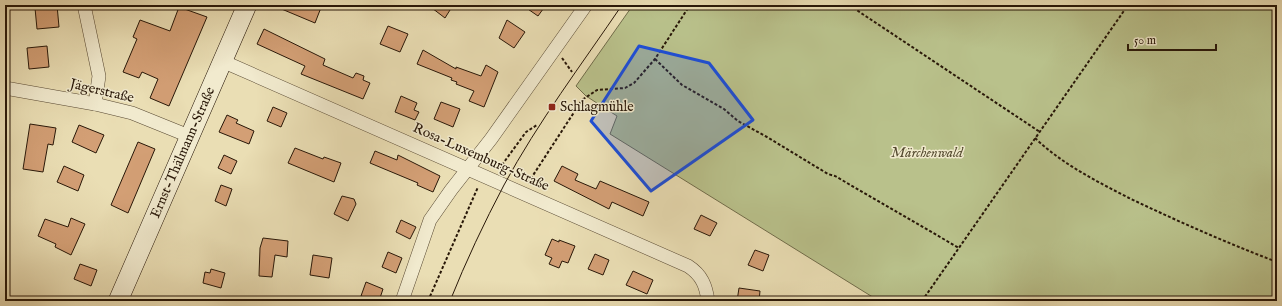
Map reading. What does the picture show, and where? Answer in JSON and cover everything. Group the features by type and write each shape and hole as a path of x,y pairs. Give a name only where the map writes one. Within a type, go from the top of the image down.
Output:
{"main road":[{"name":"Ernst-Thälmann-Straße","path":"118,301 247,5"}],"street":[{"path":"84,5 99,76 95,104"},
{"path":"402,301 430,220 467,169 559,56 591,8"},
{"name":"Rosa-Luxemburg-Straße","path":"222,61 688,266 700,275 705,285 708,301"},
{"name":"Jägerstraße","path":"5,88 95,104 132,113 189,136"}],"path":[{"path":"591,8 601,5"},
{"path":"526,194 528,182 582,100 597,90 625,88 634,83 655,60 690,5"},
{"path":"849,5 1040,132"},
{"path":"922,301 1128,5"},
{"path":"559,56 572,72"},
{"path":"655,60 682,85 724,109 738,121 959,248"},
{"path":"428,301 488,177 526,132 537,125"},
{"path":"1035,138 1048,152 1096,181 1160,213 1277,262"}],"highlighted area":[{"path":"639,46 709,63 753,120 651,191 591,121"}],"green space":[{"name":"Märchenwald","path":"633,5 1277,5 1277,301 879,301 610,134 617,116 586,96 576,86"}],"building":[{"path":"46,5 57,5 59,27 37,29 35,8 46,7"},
{"path":"272,5 322,5 315,23"},
{"path":"428,5 444,5 450,10 445,18"},
{"path":"522,5 546,5 538,16"},
{"path":"179,7 207,17 169,106 150,98 158,79 142,72 139,78 123,72 137,39 133,37 140,20 170,31"},
{"path":"507,20 525,32 514,48 499,38"},
{"path":"388,26 408,34 400,52 380,44"},
{"path":"264,29 325,59 323,65 353,78 356,73 364,76 363,80 370,83 363,99 301,74 305,66 257,44"},
{"path":"47,46 49,67 29,69 27,48"},
{"path":"423,50 456,69 456,67 481,76 486,65 498,72 484,107 469,101 474,91 456,84 457,82 451,80 452,78 417,64"},
{"path":"401,96 417,103 414,110 419,112 415,120 395,112"},
{"path":"441,102 460,109 453,127 434,119"},
{"path":"273,107 287,113 281,127 267,121"},
{"path":"227,115 238,120 236,123 254,131 249,144 219,132"},
{"path":"30,124 56,128 53,145 48,144 43,172 23,169"},
{"path":"79,125 104,135 96,153 72,142"},
{"path":"138,142 155,149 128,213 111,205"},
{"path":"295,148 323,159 324,157 341,163 334,182 288,163"},
{"path":"375,151 397,160 398,155 440,176 433,192 417,185 418,183 370,163"},
{"path":"224,155 237,161 231,174 218,168"},
{"path":"64,166 84,175 78,191 57,182"},
{"path":"562,166 578,174 575,180 596,189 600,181 649,202 643,216 612,202 609,209 554,181"},
{"path":"221,185 232,189 226,206 215,201"},
{"path":"342,196 354,199 356,204 348,221 334,214"},
{"path":"701,215 717,223 710,236 694,229"},
{"path":"71,218 85,224 71,255 55,247 56,244 38,236 45,219 68,227"},
{"path":"401,220 416,227 410,239 396,232"},
{"path":"263,238 288,241 287,257 275,255 272,277 259,276 260,248"},
{"path":"552,239 575,246 568,263 562,261 559,268 549,264 552,258 545,255"},
{"path":"755,250 769,255 763,271 748,265"},
{"path":"388,252 402,258 396,273 382,267"},
{"path":"595,254 609,260 603,275 588,269"},
{"path":"313,255 332,258 329,278 310,275"},
{"path":"80,264 97,270 91,286 74,279"},
{"path":"211,269 225,273 221,288 203,283 205,272 210,273"},
{"path":"633,271 653,280 647,294 626,285"},
{"path":"366,282 383,289 379,301 361,296"},
{"path":"739,288 760,291 759,301 737,301"}],"tram line":[{"path":"450,301 482,228 517,162 546,116 622,5"}],"place":[{"name":"Schlagmühle","path":"552,107"}]}
